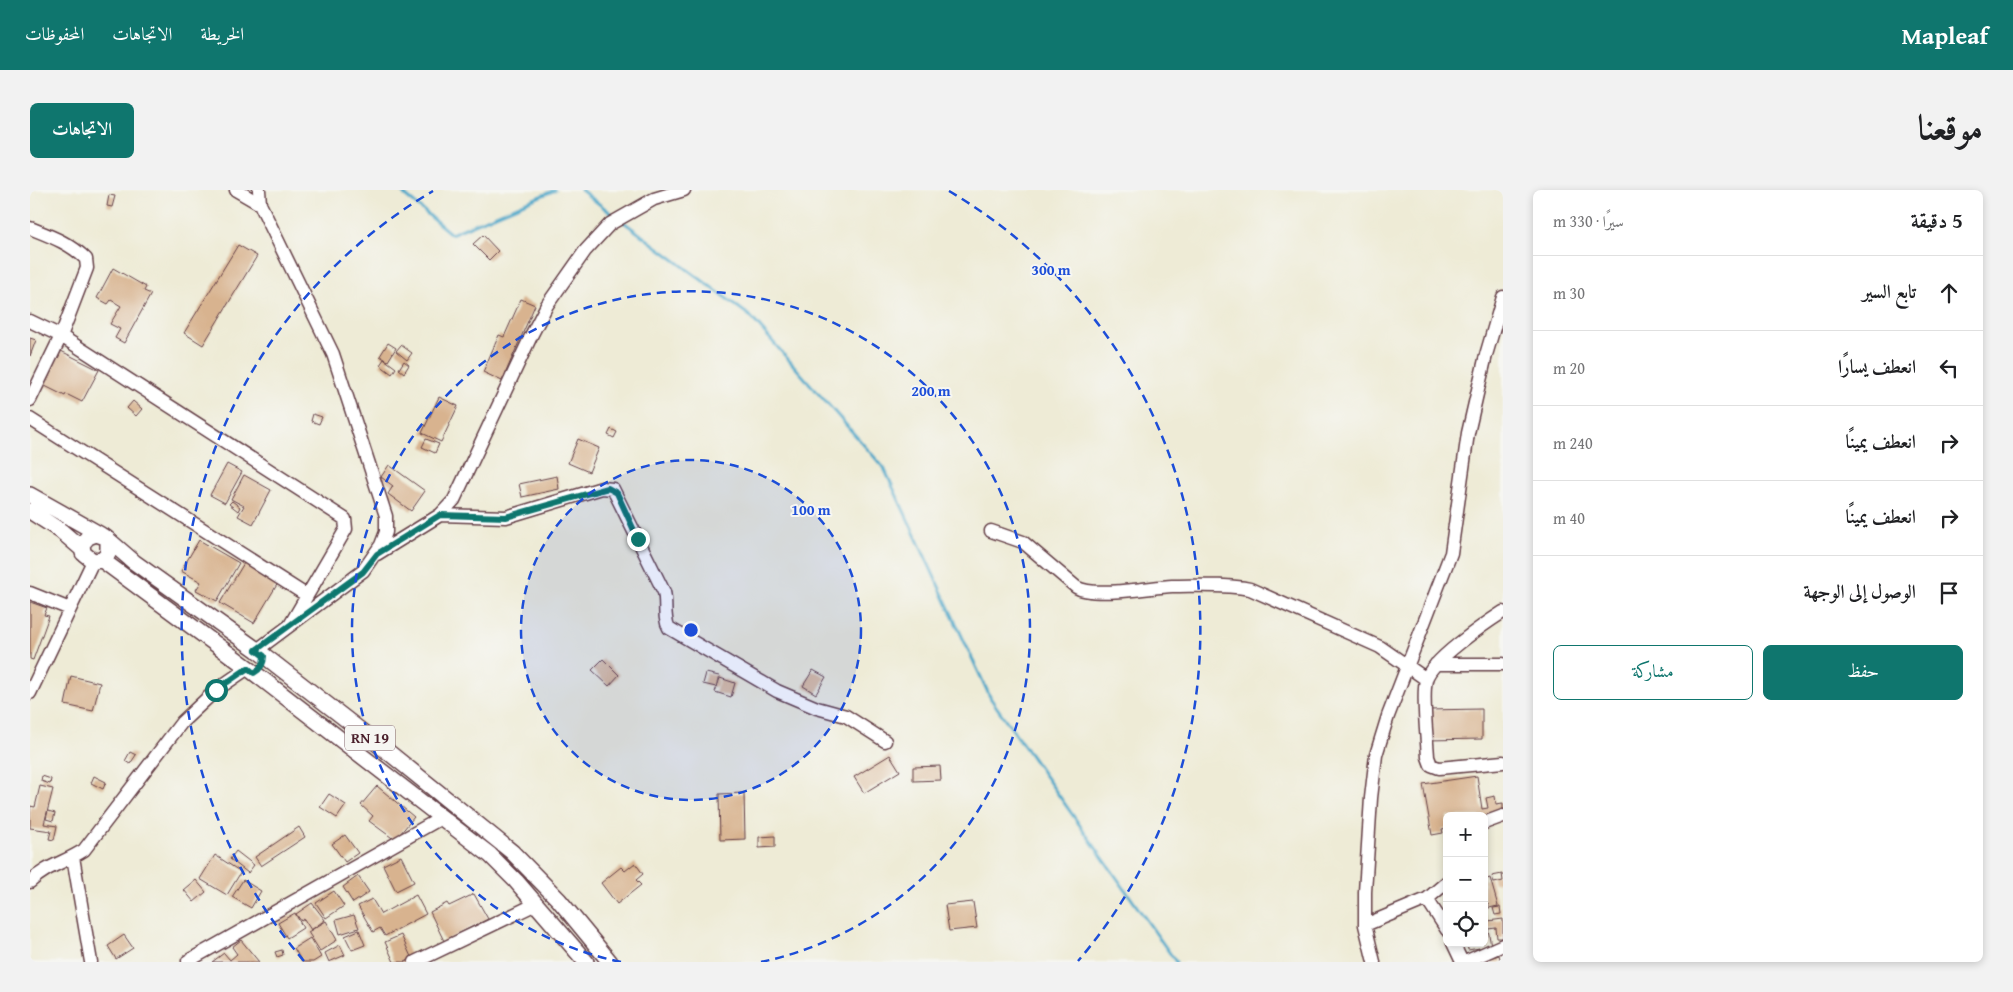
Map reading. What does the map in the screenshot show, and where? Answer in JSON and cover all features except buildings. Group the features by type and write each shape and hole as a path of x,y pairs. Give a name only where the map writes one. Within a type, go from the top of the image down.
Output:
{"main road":[{"name":"RN 19","path":"30,495 104,538 134,562 256,650 512,852 559,900 610,962"},
{"path":"30,511 61,531 82,548 86,556 97,560 108,554 104,538 88,537 82,548"},
{"name":"RN 19","path":"97,560 234,657 490,855 536,904 586,962"},
{"path":"234,657 238,648 256,650 261,668 251,671"}],"street":[{"path":"236,190 260,204"},
{"path":"256,650 363,572 377,554 386,532 386,516 337,364 260,204 259,190"},
{"path":"377,554 440,515 454,500 547,305 585,251 610,224 654,199 684,190"},
{"path":"30,228 67,243 86,259 87,268 61,336 30,400"},
{"path":"1374,962 1365,925 1368,844 1376,755 1388,716 1451,553 1468,433 1486,356 1503,297"},
{"path":"30,321 61,336 345,519 346,529 287,629"},
{"path":"30,420 306,595"},
{"path":"440,515 506,517 602,488 613,489 664,592 666,623 669,628 777,691 817,708 846,716 885,741"},
{"path":"991,531 1023,542 1076,587 1083,590 1101,591 1198,586 1232,586 1250,589 1380,647 1409,665 1426,679"},
{"path":"30,693 70,609 97,560"},
{"path":"30,593 70,609"},
{"path":"1503,612 1477,629 1436,664 1426,679 1428,757 1430,765 1439,768 1503,762"},
{"path":"1436,664 1503,664"},
{"path":"30,882 49,867 73,857 91,842 182,722 216,690 251,671"},
{"path":"1488,822 1503,816"},
{"path":"188,962 443,817"},
{"path":"73,857 91,962"},
{"path":"1365,925 1427,899 1443,885"},
{"path":"1427,899 1443,924"},
{"path":"415,962 536,904"},
{"path":"1455,947 1464,962 1503,945"}],"waterway":[{"path":"399,190 451,234 555,190"},
{"path":"581,190 616,217"},
{"path":"621,220 750,316 884,468 991,699 1176,962"}],"route":[{"path":"216,690 248,668 254,673 258,671 263,664 264,656 256,650 363,572 377,554 440,515 506,517 602,488 608,488 613,489 617,493 638,539"}]}
